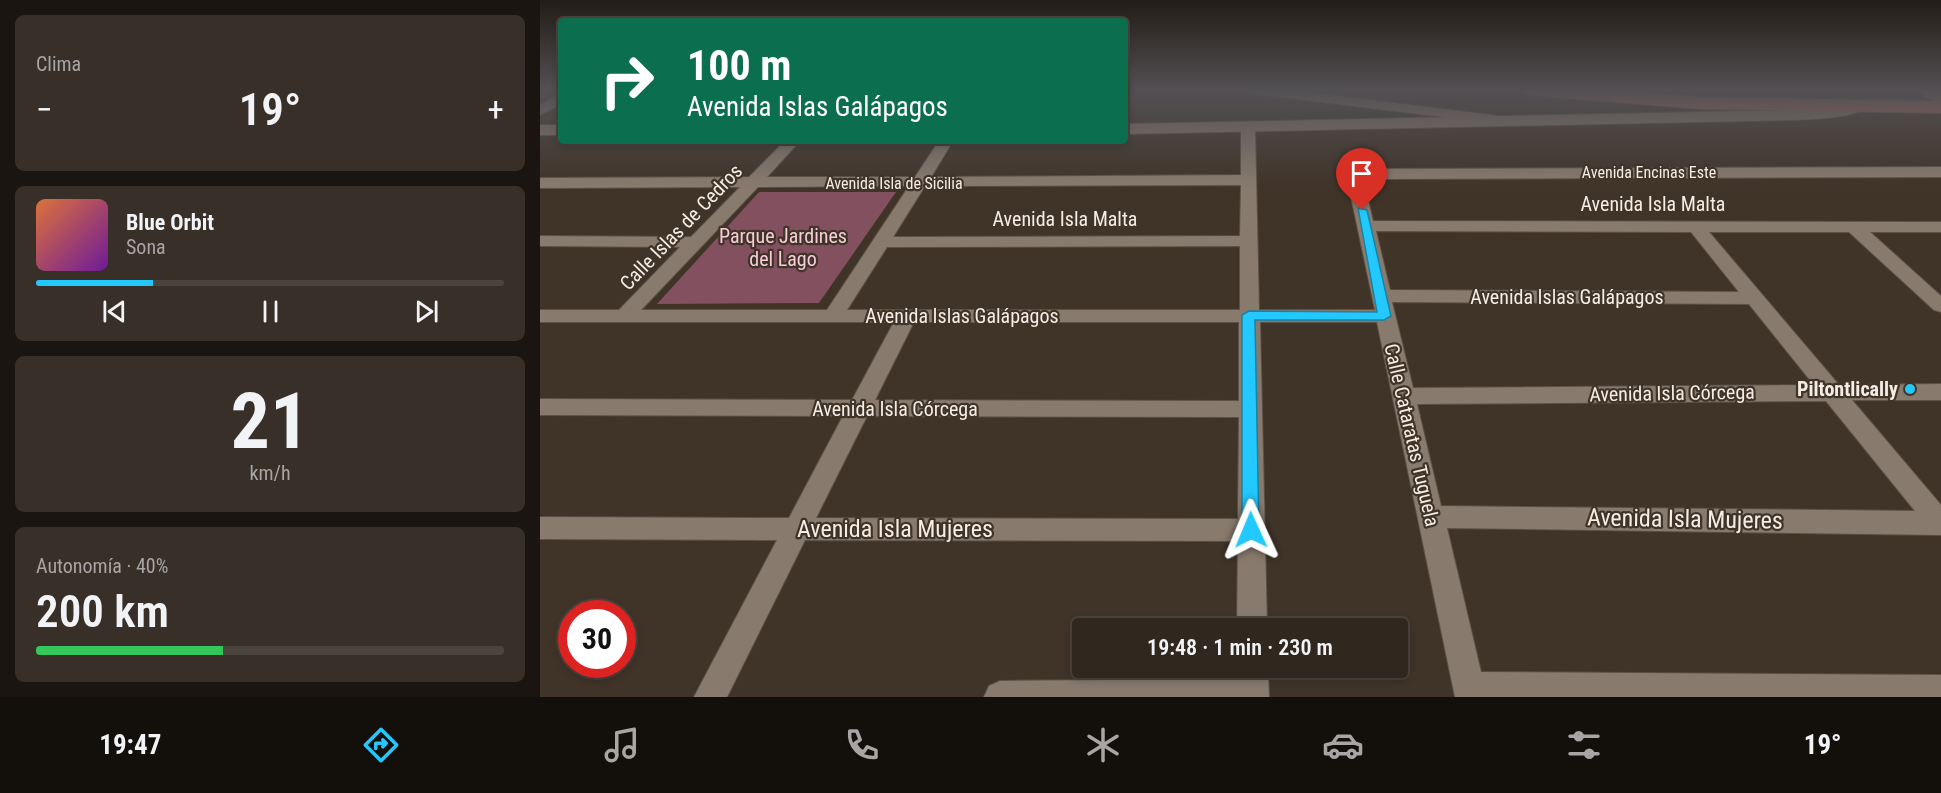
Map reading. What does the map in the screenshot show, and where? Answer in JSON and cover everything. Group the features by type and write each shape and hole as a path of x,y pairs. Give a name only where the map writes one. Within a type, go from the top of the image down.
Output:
{"street":[{"path":"1128,129 1527,122"},
{"path":"1248,128 1252,618"},
{"path":"540,130 558,130"},
{"name":"Calle Islas de Cedros","path":"624,316 790,144"},
{"path":"834,315 944,144"},
{"name":"Avenida Encinas Este","path":"1357,174 1941,172"},
{"name":"Calle Cataratas Tuguela","path":"1357,174 1355,178 1402,396 1470,692"},
{"name":"Avenida Isla de Sicilia","path":"540,183 1248,180"},
{"name":"Avenida Isla Malta","path":"1365,226 1941,227"},
{"path":"1695,226 1940,523"},
{"path":"1854,227 1938,300"},
{"path":"540,242 694,242"},
{"name":"Avenida Isla Malta","path":"881,242 1249,242"},
{"name":"Avenida Islas Galápagos","path":"543,319 624,316 1249,315 1383,306 1753,298"},
{"path":"710,697 800,528 907,316"},
{"name":"Avenida Isla Córcega","path":"1402,396 1941,392"},
{"name":"Avenida Isla Córcega","path":"540,406 1249,409"},
{"name":"Avenida Isla Mujeres","path":"1431,517 1940,523"},
{"name":"Avenida Isla Mujeres","path":"540,528 1251,530"},
{"path":"1000,697 1253,687"},
{"path":"1470,692 1941,691"}],"green space":[{"name":"Parque Jardines del Lago","path":"759,192 896,192 819,303 657,304"}],"place":[{"name":"Piltontlically","path":"1910,389"}],"route":[{"path":"1251,530 1249,315 1384,316 1362,210"}]}
